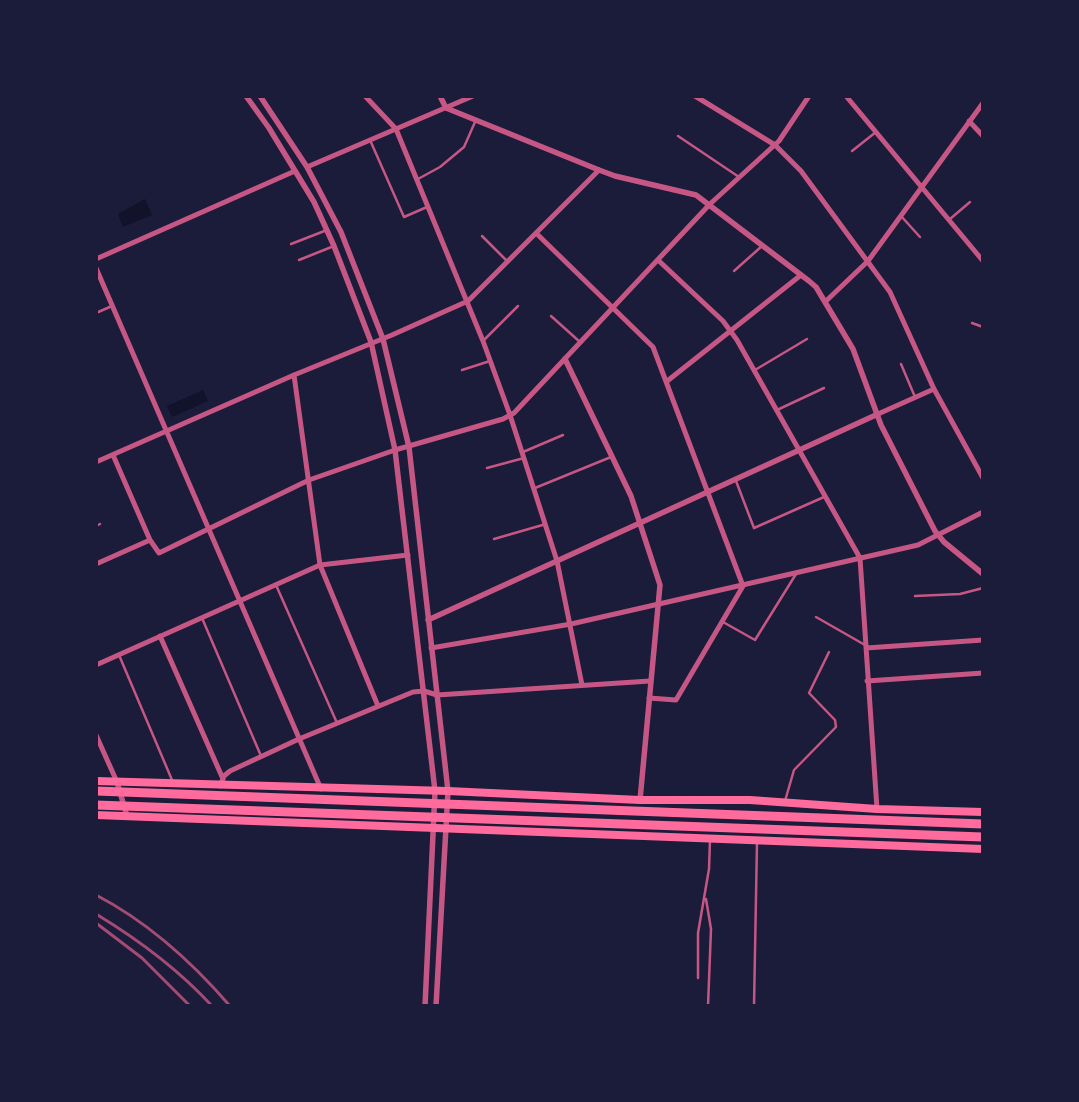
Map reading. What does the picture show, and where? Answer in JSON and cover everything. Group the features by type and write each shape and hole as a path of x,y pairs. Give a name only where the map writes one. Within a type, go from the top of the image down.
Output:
{"highway":[{"path":"96,791 983,824"},
{"path":"96,805 983,837"}],"main road":[{"path":"96,781 174,784 221,782 321,789 448,791 983,812"},
{"path":"96,815 757,842 983,849"}],"street":[{"path":"246,96 269,128 314,202 334,246 371,342 395,450 435,791 425,1006"},
{"path":"260,96 307,167 341,232 382,339 409,447 448,791 436,1006"},
{"path":"365,96 396,129 468,300 510,415 557,561 582,685"},
{"path":"440,96 446,108 599,170 615,176 696,195 816,287 853,349 895,454 937,535 983,574"},
{"path":"307,167 473,96"},
{"path":"695,96 775,145 801,171 890,292 934,389 983,478"},
{"path":"113,455 150,540 159,553 309,480 395,450 510,415 710,204 775,145 809,96"},
{"path":"846,96 983,261"},
{"path":"825,302 868,261 983,103"},
{"path":"970,121 983,136"},
{"path":"96,462 468,300 537,234 599,170"},
{"path":"96,259 295,171"},
{"path":"537,234 652,347 743,586"},
{"path":"658,260 723,322 731,332 860,558 877,809"},
{"path":"96,268 321,789"},
{"path":"666,382 801,275"},
{"path":"565,359 612,456 641,522 658,573 661,594 650,681 640,800"},
{"path":"294,375 320,565 378,706"},
{"path":"428,620 934,389"},
{"path":"431,648 571,624 659,606 918,545 983,512"},
{"path":"96,564 150,540"},
{"path":"96,665 320,565 408,555"},
{"path":"649,698 676,700 743,586"},
{"path":"160,636 221,782 230,771 261,756 414,692 424,691 437,695 650,681"},
{"path":"866,647 983,640"},
{"path":"867,681 983,673"},
{"path":"96,735 117,782 127,816"}],"lane":[{"path":"417,179 440,167 464,147 476,120"},
{"path":"852,151 876,132"},
{"path":"678,136 739,177"},
{"path":"370,140 404,217 429,207"},
{"path":"949,220 970,202"},
{"path":"901,216 920,237"},
{"path":"291,244 327,230"},
{"path":"482,236 508,262"},
{"path":"734,272 763,245"},
{"path":"299,260 334,246"},
{"path":"96,313 112,306"},
{"path":"483,341 518,306"},
{"path":"551,316 580,342"},
{"path":"972,323 983,327"},
{"path":"754,370 807,339"},
{"path":"462,370 490,361"},
{"path":"901,364 915,397"},
{"path":"777,410 824,388"},
{"path":"487,468 523,455 563,435"},
{"path":"534,488 612,456"},
{"path":"735,480 754,528 826,497"},
{"path":"96,526 100,524"},
{"path":"494,539 546,524"},
{"path":"722,622 755,640 796,574"},
{"path":"276,585 337,723"},
{"path":"915,596 960,594 983,588"},
{"path":"202,618 261,756"},
{"path":"816,618 866,647"},
{"path":"785,803 794,770 836,727 835,720 809,693 829,652"},
{"path":"119,655 174,784"},
{"path":"698,978 698,933 710,868 710,840"},
{"path":"754,1006 757,842"},
{"path":"705,896 711,929 708,1006"}],"shaded area":[{"path":"145,199 152,215 123,227 118,214"},
{"path":"203,390 208,401 172,417 167,406"}],"railway":[{"path":"96,895 134,918 168,944 230,1006"},
{"path":"96,914 157,956 186,980 212,1006"},
{"path":"96,923 142,958 190,1006"}]}
